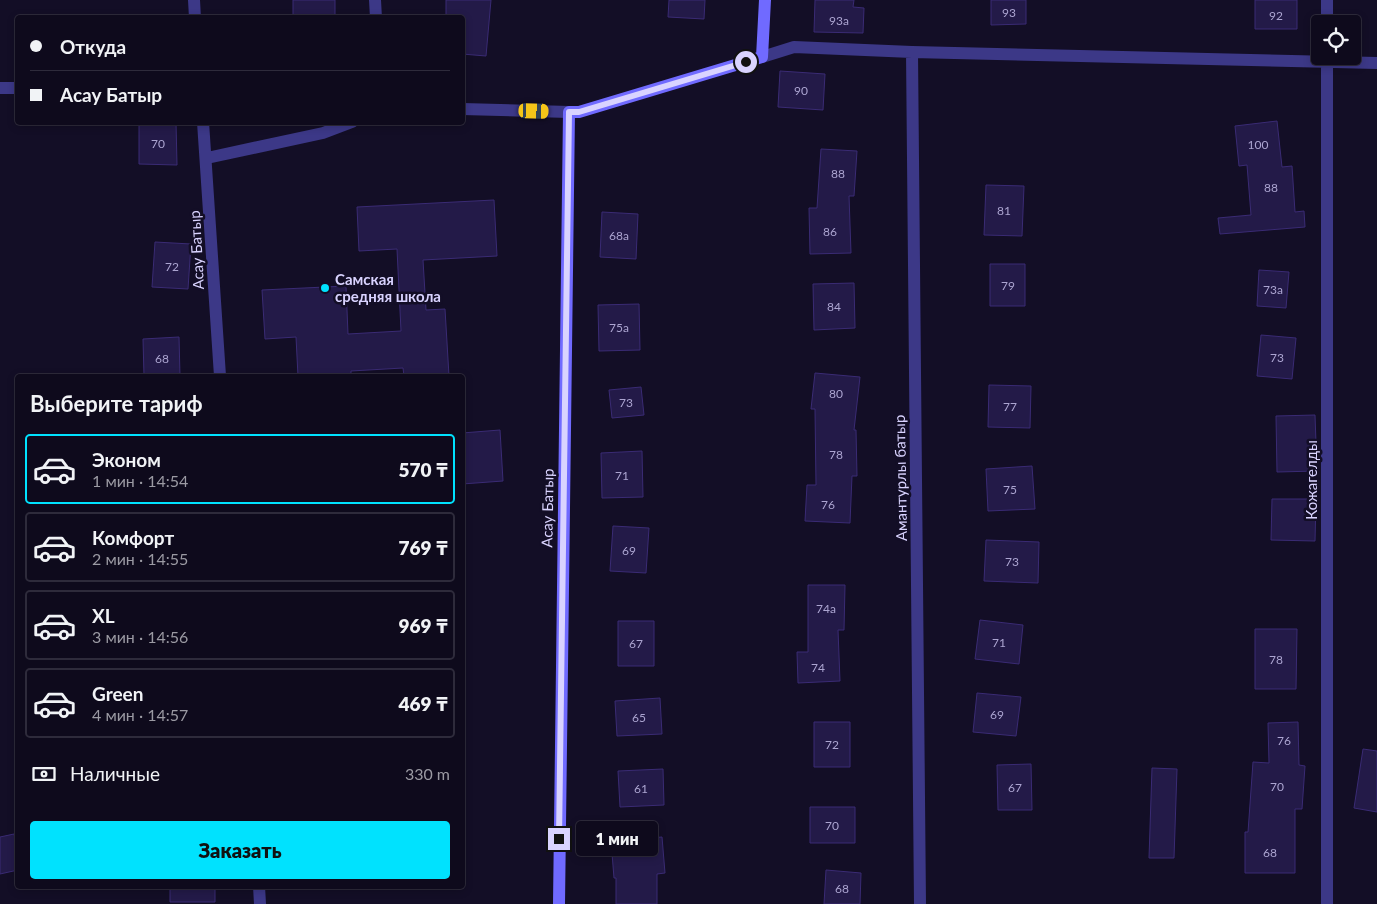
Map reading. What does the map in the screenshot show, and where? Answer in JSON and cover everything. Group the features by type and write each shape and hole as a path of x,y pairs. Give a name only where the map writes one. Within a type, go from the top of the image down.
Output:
{"street":[{"path":"194,0 196,15"},
{"path":"375,0 376,15"},
{"path":"762,57 766,0"},
{"path":"1327,0 1327,15"},
{"path":"465,109 579,112 794,48 1311,60"},
{"name":"Амантурлы батыр","path":"912,52 920,904"},
{"path":"1361,62 1377,63"},
{"name":"Кожагелды","path":"1327,65 1327,904"},
{"path":"0,88 15,88"},
{"name":"Асау Батыр","path":"559,904 569,112"},
{"name":"Асау Батыр","path":"203,125 220,374"},
{"path":"206,158 323,133 344,125"},
{"path":"258,889 260,904"}],"building":[{"path":"293,0 335,0 335,15 293,15"},
{"path":"446,0 491,0 486,56 465,54 465,15 446,15"},
{"path":"669,0 705,0 704,19 668,17"},
{"path":"815,0 854,0 853,7 864,8 863,33 814,32"},
{"path":"991,0 1026,0 1026,24 991,25"},
{"path":"1255,0 1297,0 1297,29 1255,29"},
{"path":"780,71 825,74 823,110 778,107"},
{"path":"1277,121 1282,167 1292,166 1295,212 1304,211 1305,227 1220,234 1218,218 1251,215 1247,165 1239,166 1235,126"},
{"path":"139,125 176,125 177,165 139,164"},
{"path":"821,149 857,151 854,196 849,196 851,253 810,254 809,208 817,208"},
{"path":"986,185 1024,186 1022,236 984,235"},
{"name":"Самская средняя школа","path":"494,200 497,256 423,260 426,310 445,309 449,374 404,374 403,368 351,371 351,374 298,374 296,337 265,339 262,290 346,286 348,334 401,331 397,249 359,251 357,207"},
{"path":"602,212 638,214 636,259 600,257"},
{"path":"155,242 191,244 188,289 152,287"},
{"path":"990,264 1025,264 1025,306 990,306"},
{"path":"1259,270 1289,272 1286,308 1257,306"},
{"path":"854,283 855,328 814,330 813,284"},
{"path":"639,304 640,350 599,351 598,305"},
{"path":"1261,335 1296,338 1292,379 1257,376"},
{"path":"179,337 180,374 144,374 143,339"},
{"path":"815,373 860,377 854,430 856,430 857,476 852,476 850,523 805,521 807,485 816,485 815,409 811,409"},
{"path":"989,385 1031,386 1030,428 988,427"},
{"path":"641,387 644,415 612,418 609,390"},
{"path":"1315,415 1317,471 1277,472 1276,416"},
{"path":"500,430 503,481 465,484 465,433"},
{"path":"642,451 643,497 602,498 601,453"},
{"path":"1032,466 1035,509 988,511 986,469"},
{"path":"1272,499 1316,499 1315,541 1271,540"},
{"path":"613,526 649,528 646,573 610,571"},
{"path":"986,540 1039,542 1038,583 984,581"},
{"path":"808,585 845,585 844,630 838,630 840,681 798,683 797,652 808,652"},
{"path":"980,620 1023,625 1019,664 975,659"},
{"path":"618,621 654,621 654,666 618,666"},
{"path":"1255,629 1297,629 1296,689 1255,689"},
{"path":"977,693 1021,697 1016,736 973,732"},
{"path":"660,698 662,734 617,736 615,701"},
{"path":"814,722 850,722 850,767 814,767"},
{"path":"1298,722 1299,765 1305,766 1302,809 1295,809 1295,873 1245,873 1245,832 1248,832 1253,762 1269,763 1268,723"},
{"path":"1363,749 1377,751 1377,812 1354,808"},
{"path":"1031,764 1032,810 998,810 997,765"},
{"path":"1152,768 1177,769 1174,858 1149,858"},
{"path":"663,769 664,805 620,807 618,771"},
{"path":"810,807 855,807 855,843 810,843"},
{"path":"14,834 15,871 0,874 0,837"},
{"path":"662,837 665,873 657,874 657,904 616,904 616,878 614,878 611,841"},
{"path":"826,870 861,873 860,904 824,904"},
{"path":"170,889 215,889 215,902 170,902"}],"place":[{"name":"Самская средняя школа","path":"325,288"}],"route":[{"path":"559,839 569,112 579,112 746,62"}]}
